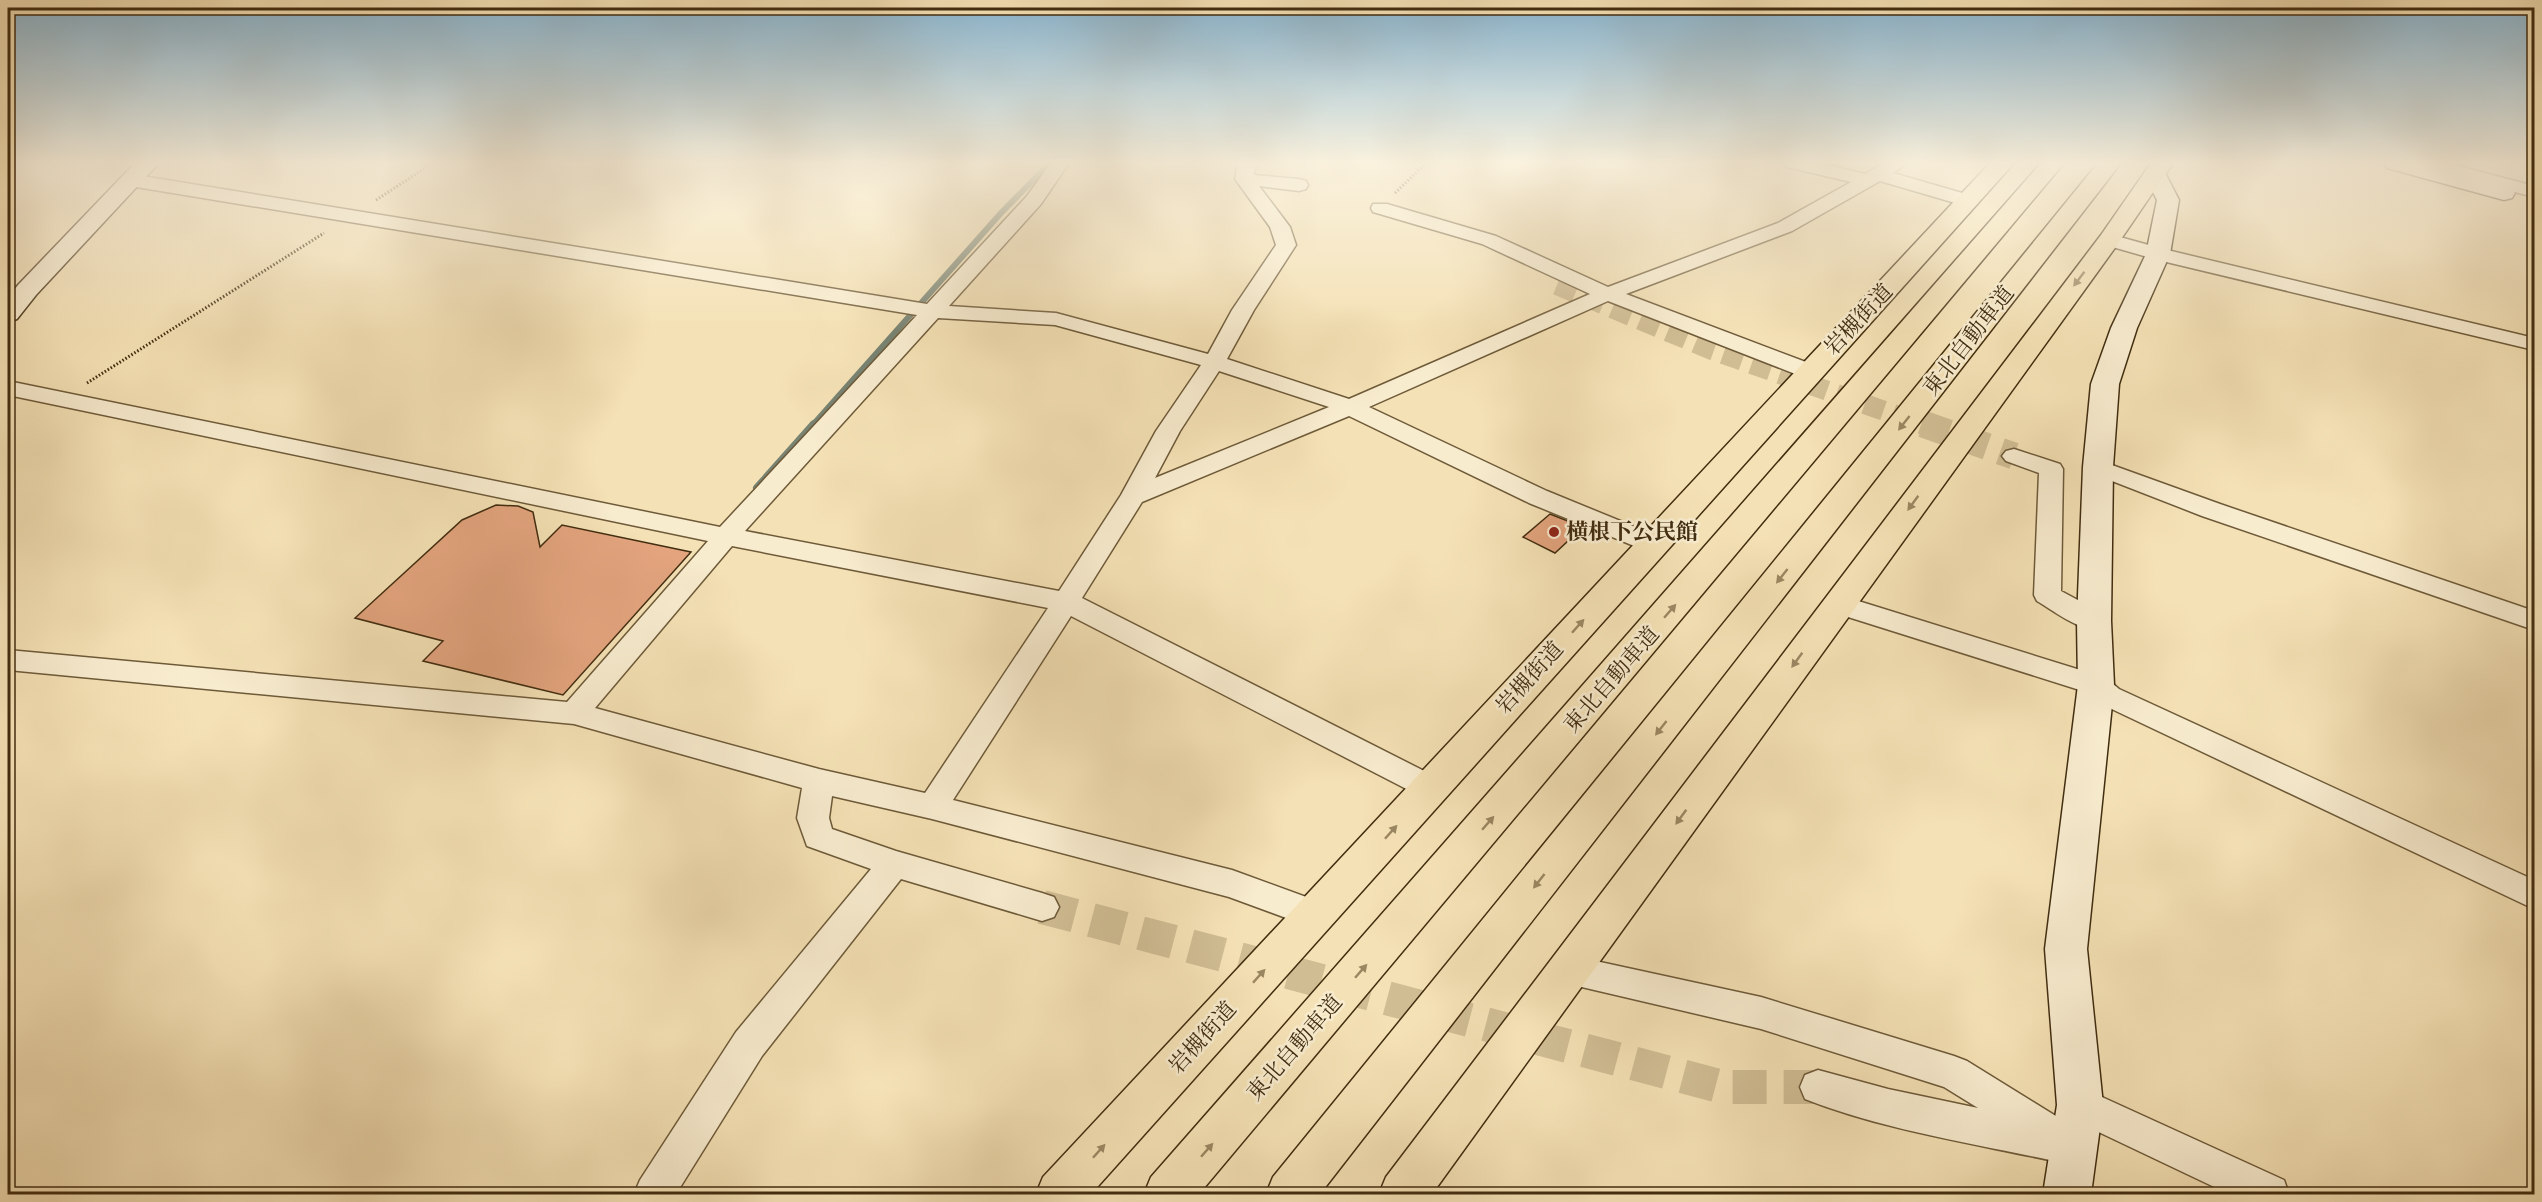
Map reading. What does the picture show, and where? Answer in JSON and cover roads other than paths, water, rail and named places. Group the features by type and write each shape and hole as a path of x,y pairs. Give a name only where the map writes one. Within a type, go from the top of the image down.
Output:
{"highway":[{"name":"岩槻街道","path":"1060,1194 1952,219"},
{"name":"東北自動車道","path":"1168,1194 2006,219"},
{"name":"東北自動車道","path":"1290,1194 2066,219"},
{"path":"1403,1194 2124,219"}],"street":[{"path":"8,314 17,292 91,219"},
{"path":"370,219 930,310 1056,319 1214,362 1350,407 1538,496 1653,544"},
{"path":"574,713 726,537 930,310 1016,219"},
{"path":"932,807 1133,496 1168,431 1214,362 1243,310 1286,244 1275,219"},
{"path":"1418,219 1489,240 1607,294 1811,372"},
{"path":"1133,496 1350,407 1607,294 1785,227 1799,219"},
{"path":"2067,1194 2080,1106 2066,949 2096,685 2094,621 2098,467 2105,384 2124,328 2158,254 2164,219"},
{"path":"1489,240 1483,252 1557,285"},
{"path":"2109,240 2158,254 2535,344"},
{"path":"8,388 726,537 1066,602 1431,788"},
{"path":"2014,456 2051,469 2047,595 2094,621"},
{"path":"2098,467 2211,510 2535,621"},
{"path":"1839,604 2096,685 2109,696 2535,895"},
{"path":"8,660 574,713 819,781 932,807 1232,884 1316,915"},
{"path":"819,781 813,818 818,837 894,864 1042,907"},
{"path":"654,1194 749,1044 894,864"},
{"path":"1568,970 1761,1013 1954,1073 2072,1148"},
{"path":"1818,1087 1888,1107 2072,1148"},
{"path":"2080,1106 2270,1194"}],"waterway":[{"path":"812,426 996,219"},
{"path":"757,488 814,424"}],"tunnel":[{"path":"1557,285 1712,350 1927,426"},
{"path":"1923,424 2014,456"},
{"path":"1042,907 1723,1087 1818,1087"}],"place":[{"name":"横根下公民館","path":"1554,532"}]}
